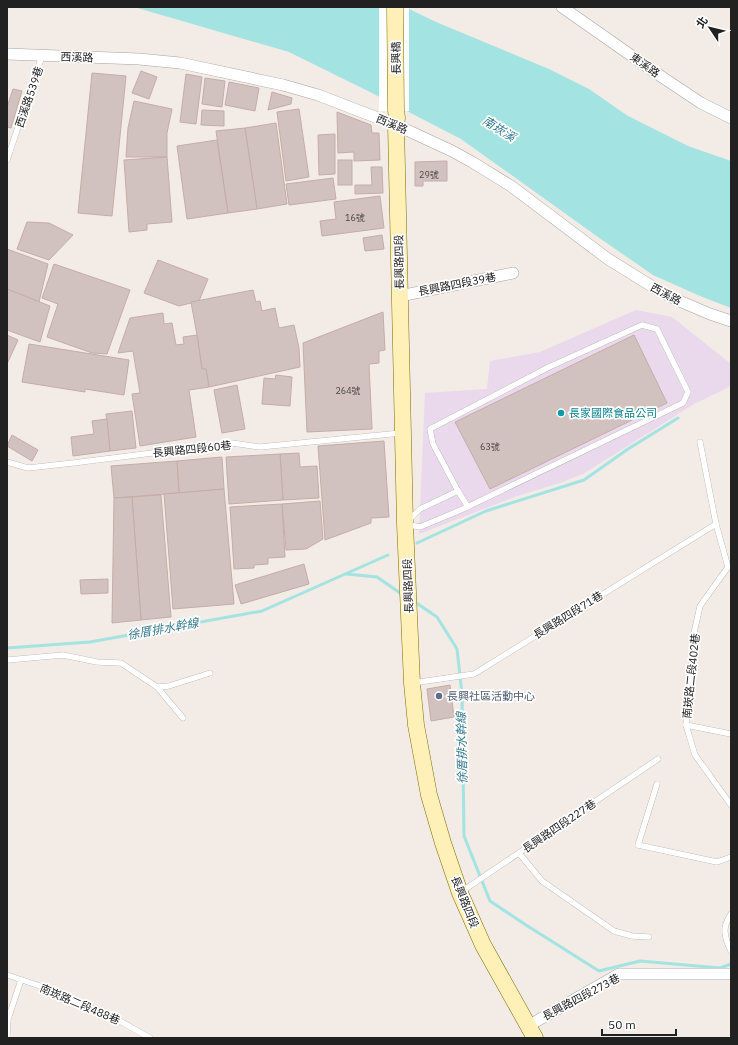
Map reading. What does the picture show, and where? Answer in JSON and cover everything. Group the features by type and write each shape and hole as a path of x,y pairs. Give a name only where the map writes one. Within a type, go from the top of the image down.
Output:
{"street":[{"name":"長興橋","path":"395,7 396,117"},
{"name":"東溪路","path":"562,7 701,103 731,118"},
{"name":"西溪路","path":"7,54 139,59 180,63 297,88 396,117 511,186 608,259 653,287 703,312 731,321"},
{"name":"長興路四段","path":"396,117 405,524 412,683 416,725 429,795 460,893 483,945 532,1032"},
{"name":"長興路四段39巷","path":"400,296 513,273"},
{"name":"長興路四段273巷","path":"532,1032 619,974 731,974"}],"lane":[{"name":"西溪路539巷","path":"7,160 42,56"},
{"path":"405,524 420,527 468,507 683,403 688,392 657,329 642,325 549,367 430,429 433,444 468,507"},
{"name":"長興路四段60巷","path":"7,462 28,468 232,443 260,448 402,432"},
{"path":"700,442 716,524 729,568"},
{"path":"405,524 420,509 458,491"},
{"name":"長興路四段71巷","path":"412,683 474,674 716,524"},
{"name":"南崁路二段402巷","path":"729,568 700,606 694,633 686,725 695,755 731,805"},
{"path":"7,660 63,655 97,662 121,663 157,687 183,718"},
{"path":"157,687 169,686 210,673"},
{"path":"686,725 731,734"},
{"name":"長興路四段227巷","path":"460,893 658,759"},
{"path":"657,784 638,845 717,862 731,857"},
{"path":"519,853 542,881 614,932 632,936 649,936"},
{"path":"731,914 726,924 725,932 731,951"},
{"name":"南崁路二段488巷","path":"7,975 40,986 114,1017 148,1037"},
{"path":"7,1037 8,1019 21,980"}],"shaded area":[{"name":"長家國際食品公司","path":"636,310 672,317 731,364 731,386 694,404 583,474 560,483 517,496 419,534 425,393 487,389 490,361 540,352"}],"water":[{"name":"南崁溪","path":"134,7 405,7 436,22 549,69 589,89 628,116 688,146 731,161 731,308 653,275 461,139 368,91 289,52"}],"pier":[{"path":"379,7 409,7 409,111 379,111"}],"building":[{"path":"141,71 157,77 149,99 132,93"},
{"path":"92,73 126,76 112,216 78,213"},
{"path":"186,74 202,77 196,124 180,122"},
{"path":"205,78 225,81 222,107 202,104"},
{"path":"229,82 259,88 255,111 225,105"},
{"path":"13,89 22,91 11,128 7,127 7,107"},
{"path":"272,92 292,98 291,104 268,110"},
{"path":"134,101 172,109 167,133 167,157 126,157 128,128"},
{"path":"299,109 309,177 286,181 277,112"},
{"path":"202,110 224,111 224,126 201,125"},
{"path":"337,112 371,125 372,133 379,133 380,160 354,161 354,152 338,153"},
{"path":"276,123 287,204 257,209 245,128"},
{"path":"245,128 257,209 228,213 216,131"},
{"path":"335,134 335,174 319,175 318,135"},
{"path":"217,140 228,213 187,219 177,146"},
{"path":"167,157 172,222 147,224 147,230 129,232 124,160"},
{"path":"338,160 352,160 352,185 338,185"},
{"path":"447,161 447,181 423,181 423,186 415,186 415,162"},
{"path":"371,167 382,167 383,193 355,194 355,185 372,185"},
{"path":"333,178 336,199 289,205 286,184"},
{"path":"380,196 384,228 322,236 320,221 336,219 334,202"},
{"path":"27,222 49,223 73,235 49,260 17,249"},
{"path":"382,235 384,249 365,251 363,238"},
{"path":"7,249 48,264 39,302 7,289"},
{"path":"158,260 208,279 199,301 179,306 144,293"},
{"path":"54,264 130,290 107,354 92,353 47,337 58,304 42,298"},
{"path":"7,289 50,306 40,342 7,330"},
{"path":"253,290 256,302 260,301 262,311 275,308 279,328 294,325 299,348 300,367 209,387 206,369 202,369 191,302"},
{"path":"383,312 385,350 379,351 379,363 369,364 372,429 307,432 303,343"},
{"path":"163,313 164,324 172,323 176,345 184,344 183,337 197,335 202,369 206,369 209,387 189,390 196,437 140,446 132,394 140,393 133,351 118,353 130,318"},
{"path":"7,335 18,340 7,364"},
{"name":"長家國際食品公司","path":"634,335 667,403 490,489 455,422"},
{"path":"29,344 129,360 124,395 85,389 85,392 22,382"},
{"path":"276,375 292,377 290,406 262,404 264,378 275,379"},
{"path":"237,385 245,429 222,433 214,390"},
{"path":"132,411 136,448 110,451 106,414"},
{"path":"107,419 110,451 73,456 71,437 94,434 92,421"},
{"path":"12,435 38,450 32,461 7,446"},
{"path":"384,441 389,517 371,518 371,523 325,540 318,446"},
{"path":"299,453 300,467 317,466 319,498 283,500 280,454"},
{"path":"280,454 283,500 229,504 226,457"},
{"path":"222,457 224,489 179,493 177,461"},
{"path":"177,461 179,493 114,498 111,466"},
{"path":"224,489 234,604 173,609 164,494"},
{"path":"161,495 171,617 141,620 132,497"},
{"path":"132,497 141,620 112,623 114,498"},
{"path":"320,501 323,539 306,549 286,550 282,504"},
{"path":"282,504 285,557 268,558 268,564 254,565 254,568 234,569 230,507"},
{"path":"304,564 309,584 241,604 235,585"},
{"path":"108,579 108,593 81,594 80,580"},
{"name":"長興社區活動中心","path":"450,685 454,717 431,721 427,689"}],"waterway":[{"path":"417,543 486,511 584,480 628,449 678,418"},
{"name":"徐厝排水幹線","path":"7,648 90,642 262,611 388,555"},
{"name":"徐厝排水幹線","path":"347,574 377,577 403,595"},
{"name":"徐厝排水幹線","path":"415,602 437,617 457,649 462,694 464,836 490,901 599,971 640,961 720,968 731,964"}],"place":[{"name":"長家國際食品公司","path":"561,413"},
{"name":"長興社區活動中心","path":"439,696"}]}
